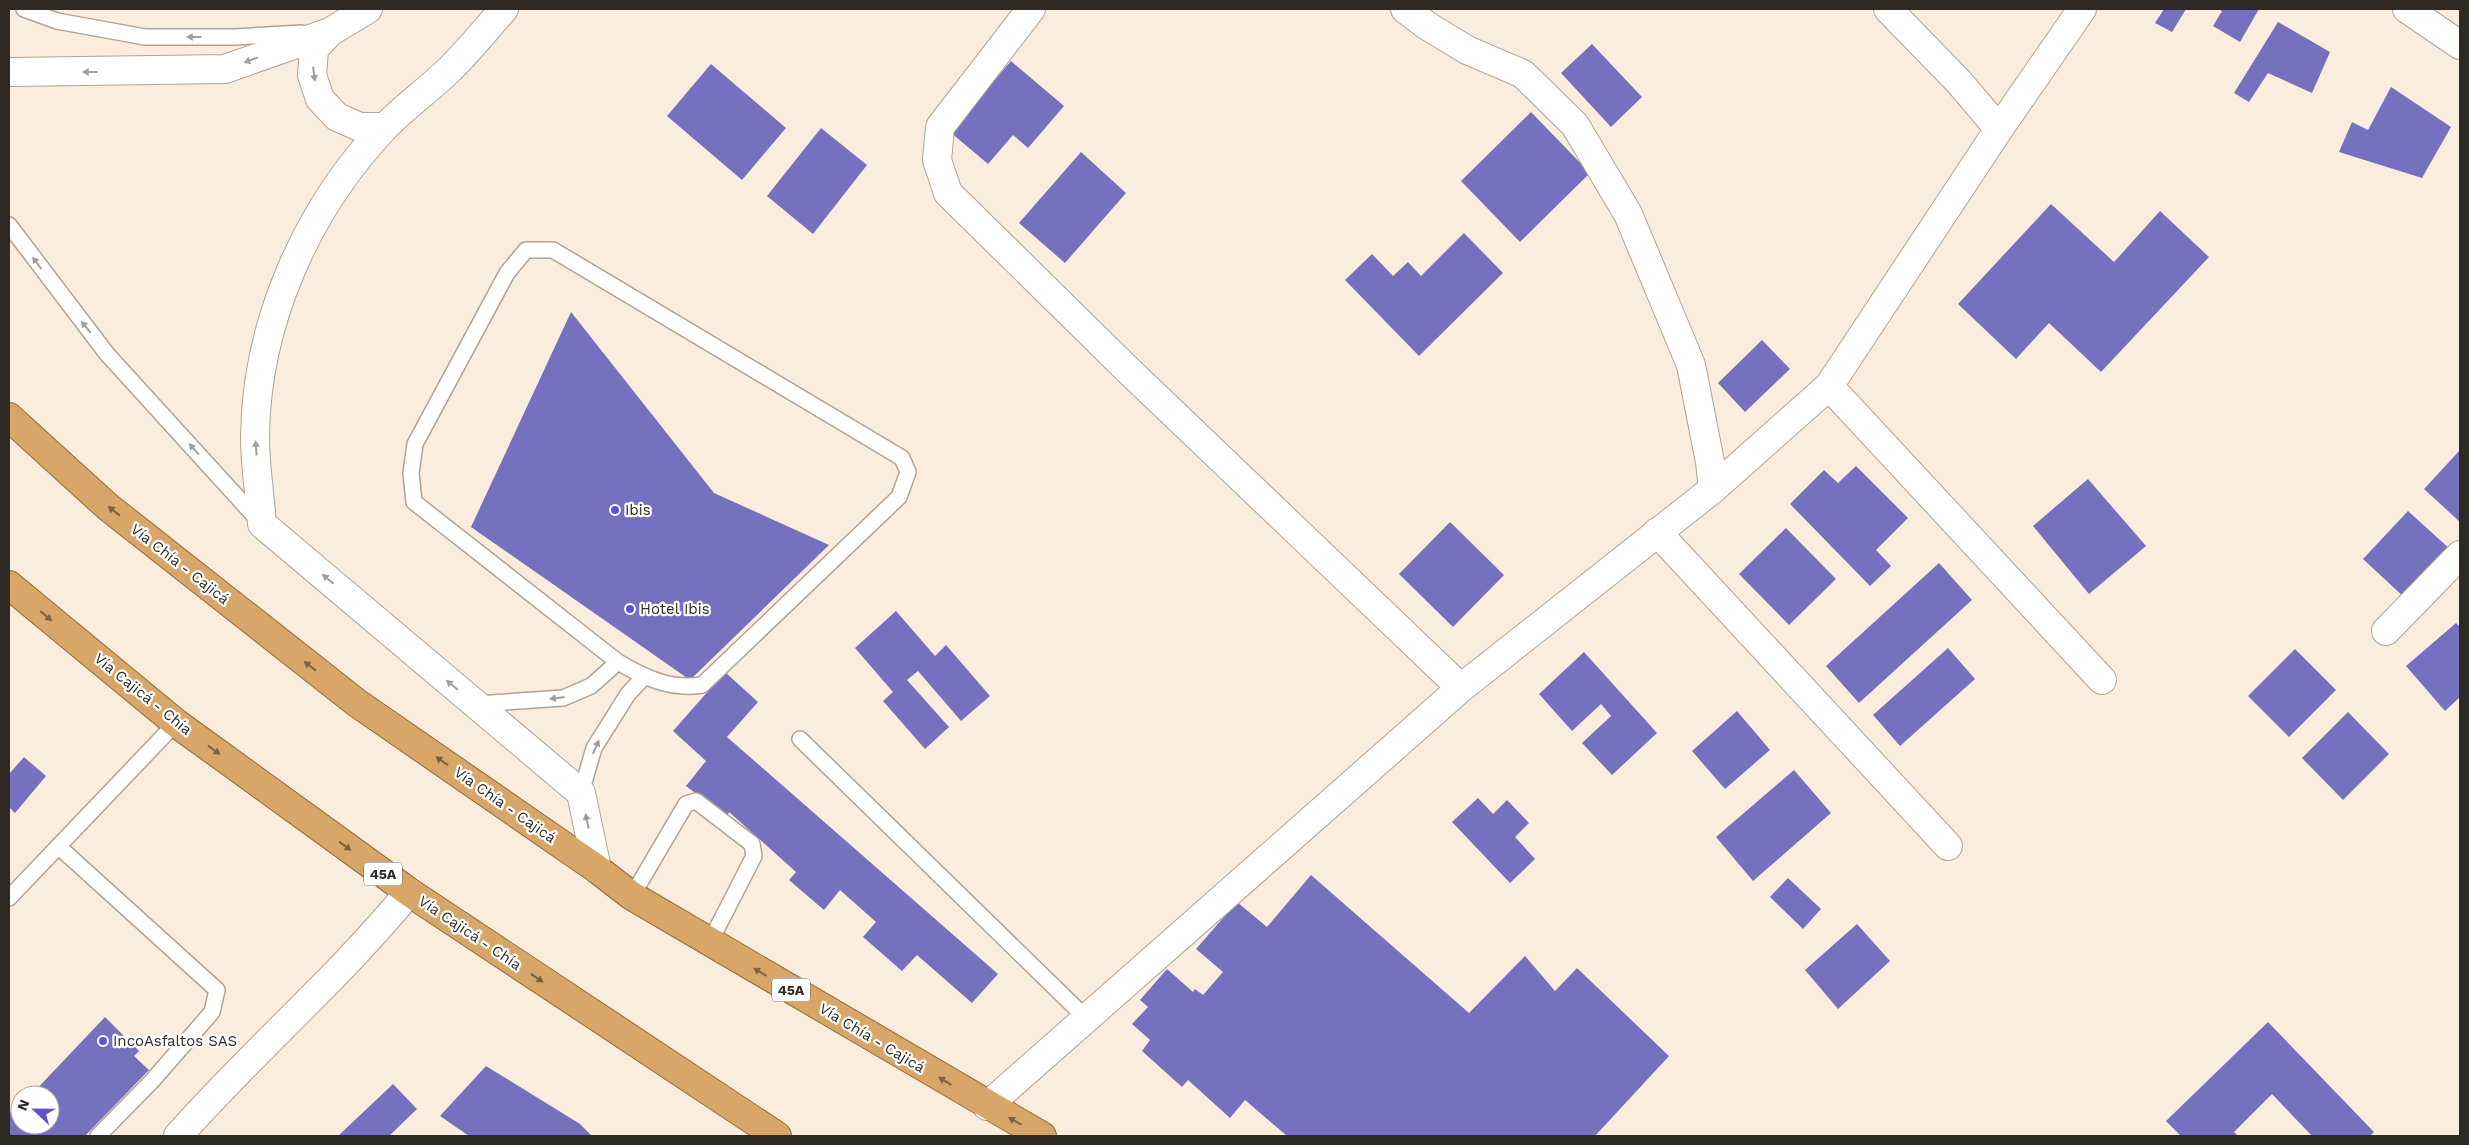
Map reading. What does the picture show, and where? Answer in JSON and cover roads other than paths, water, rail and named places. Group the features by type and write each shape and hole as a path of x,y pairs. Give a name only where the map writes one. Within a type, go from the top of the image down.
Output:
{"highway":[{"name":"Vía Chía - Cajicá","path":"9,417 108,507 357,702 597,869 632,896 1042,1136"},
{"name":"Vía Cajicá - Chía","path":"9,585 176,723 409,892 776,1136"}],"street":[{"path":"9,72 226,69 330,32 368,9"},
{"path":"504,9 449,70 384,127 351,165 301,246 278,303 262,369 255,437 262,524 581,793 597,869"},
{"path":"1031,9 940,127 938,160 948,193 1128,370 1461,688"},
{"path":"1405,9 1467,50 1523,74 1575,126 1628,214 1691,365 1710,462 1713,489"},
{"path":"1888,9 1959,82 1999,129"},
{"path":"988,1106 1461,688 1713,489 1829,386 1999,129 2082,9"},
{"path":"2407,9 2460,45"},
{"path":"330,32 314,50 312,75 320,99 337,117 360,127 384,127"},
{"path":"1829,386 2102,680"},
{"path":"1657,532 1948,846"},
{"path":"2386,631 2460,555"},
{"path":"178,1136 215,1095 376,933 409,892"}],"lane":[{"path":"24,9 57,21 145,37 235,37 330,32"},
{"path":"9,225 107,354 262,524"},
{"path":"526,250 553,250 902,458 908,472 899,497 702,685 684,688 644,677 618,662 414,502 411,473 415,444 507,273 526,250"},
{"path":"474,704 563,698 592,686 618,662"},
{"path":"581,793 594,748 628,694 644,677"},
{"path":"9,898 176,723"},
{"path":"800,739 1086,1018"},
{"path":"632,896 686,804 696,801 752,844 755,850 754,856 710,942"},
{"path":"58,846 217,990 212,1012 152,1081 98,1136"}],"place":[{"name":"Ibis","path":"615,510"},
{"name":"Hotel Ibis","path":"630,609"},
{"name":"IncoAsfaltos SAS","path":"103,1041"}]}
